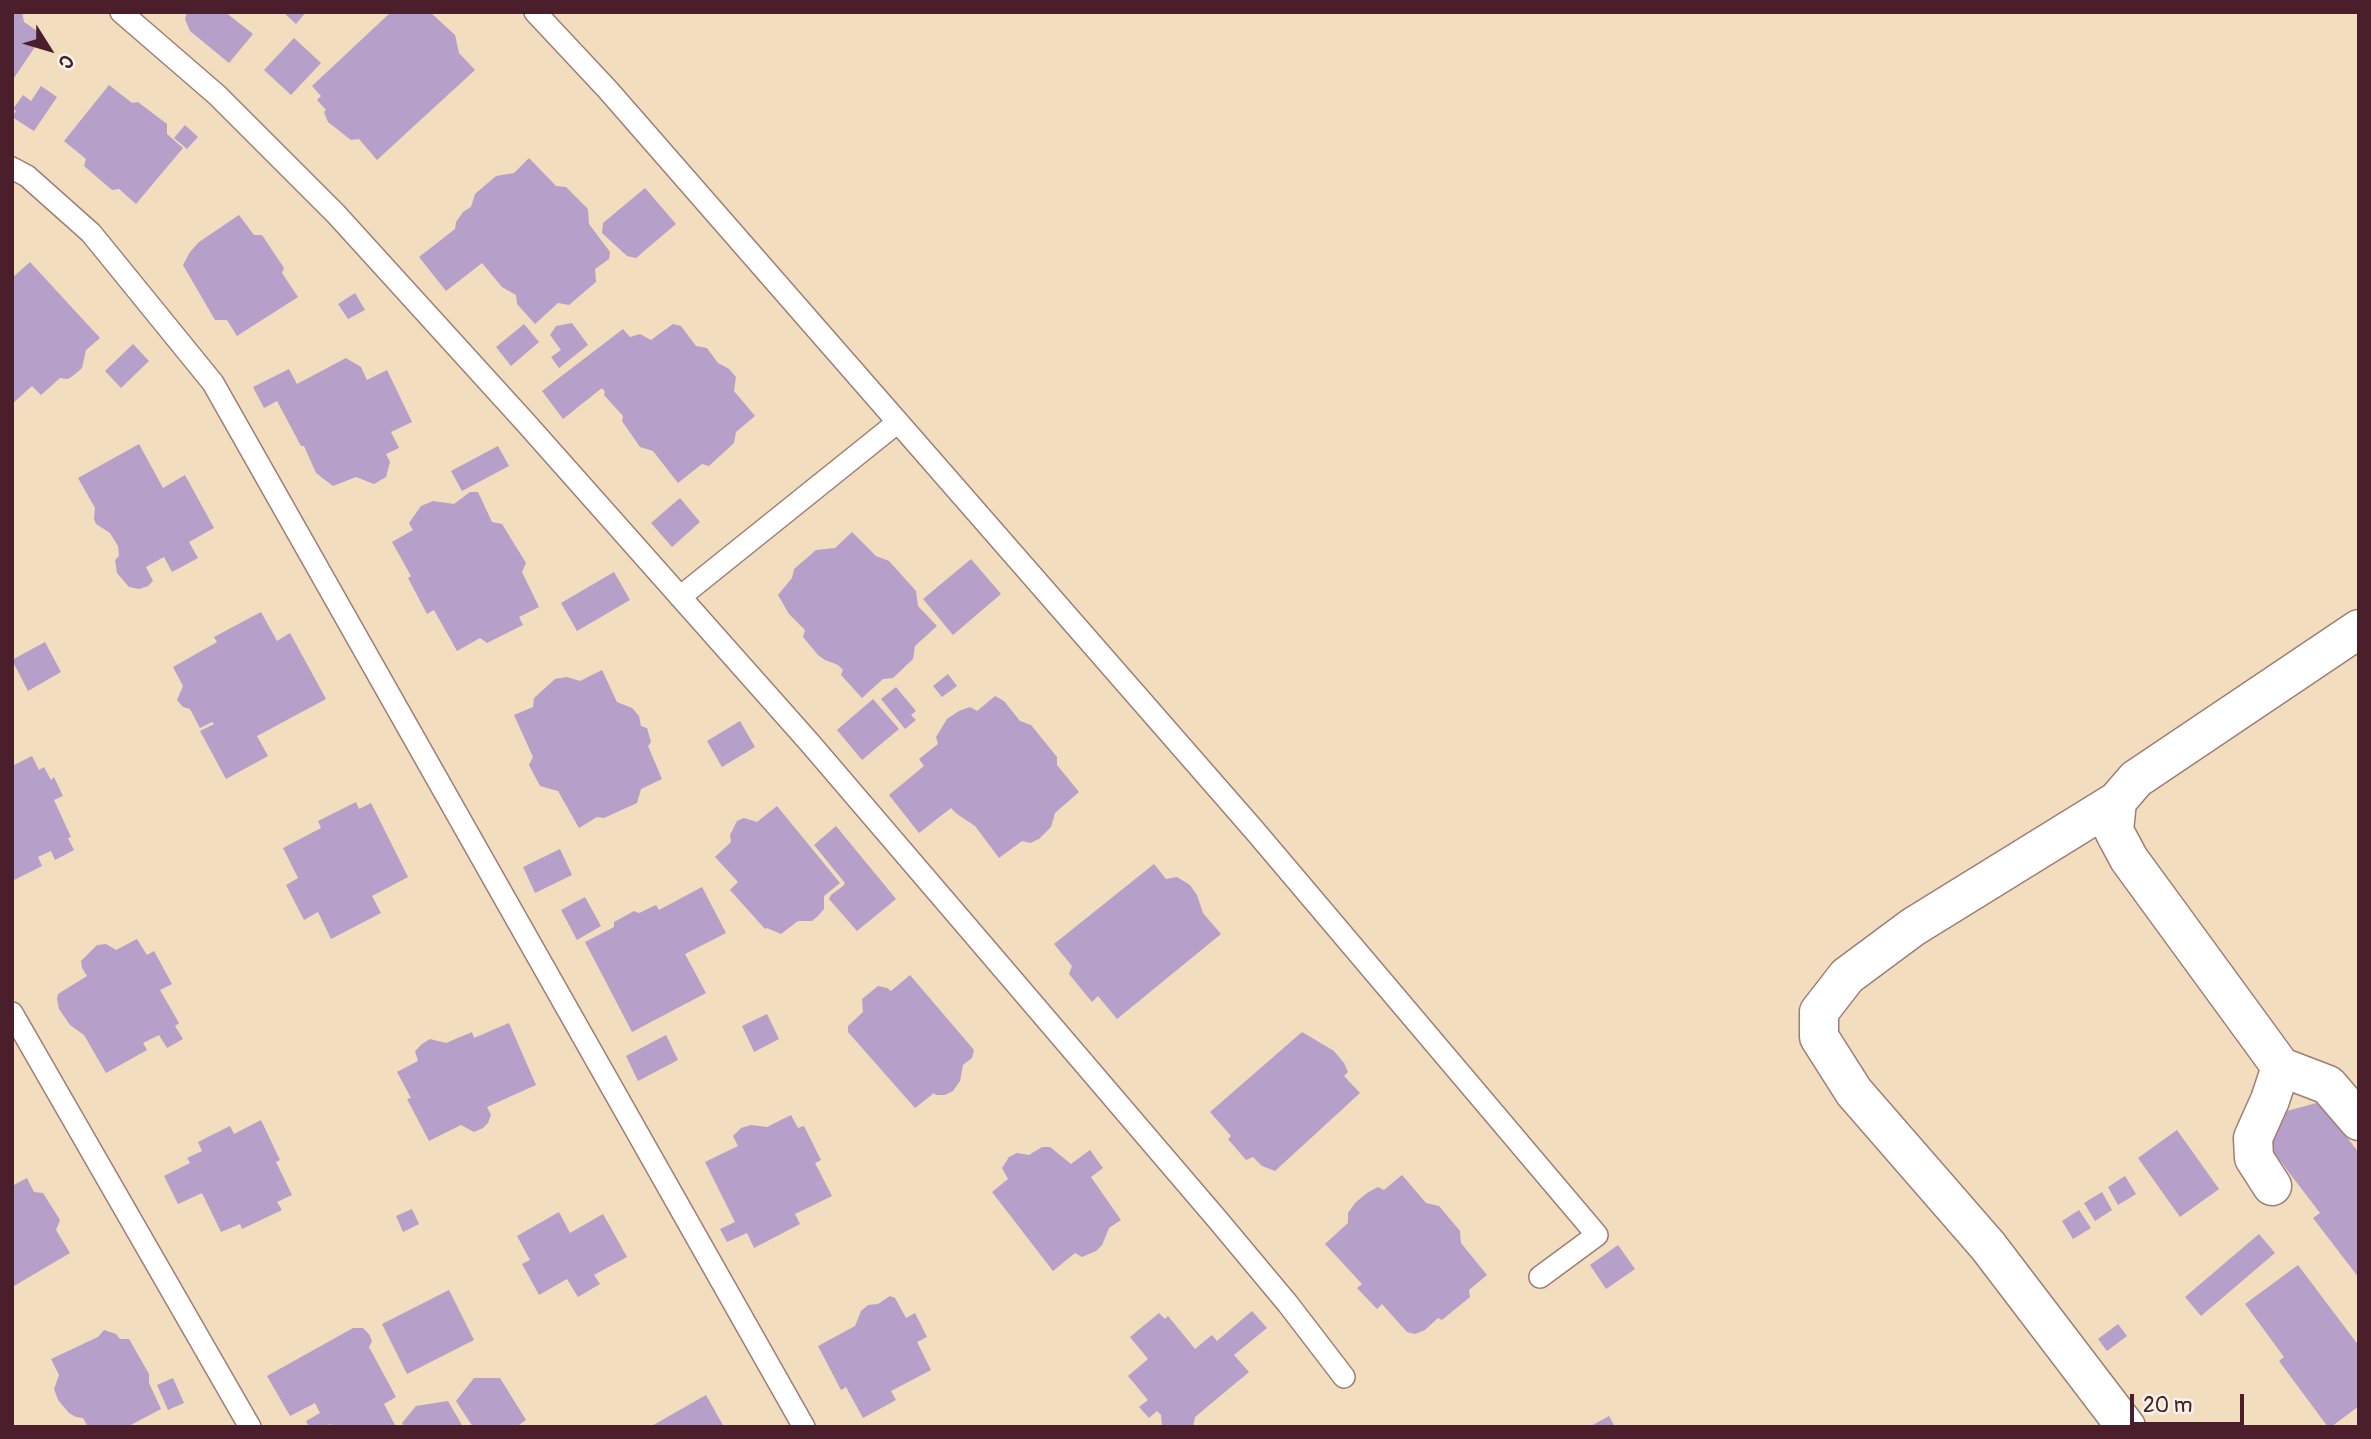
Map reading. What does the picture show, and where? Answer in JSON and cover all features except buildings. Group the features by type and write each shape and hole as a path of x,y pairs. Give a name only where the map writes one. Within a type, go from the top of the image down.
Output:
{"street":[{"path":"2126,1427 1988,1247 1854,1092 1819,1037 1819,1012 1847,976 1913,927 2117,801 2136,779 2359,629"},
{"path":"2117,801 2114,831 2129,859 2281,1067 2328,1085 2359,1121"},
{"path":"2272,1186 2254,1158 2253,1138 2281,1067"}],"lane":[{"path":"121,12 218,95 336,214 680,597 953,909 1217,1219 1344,1377"},
{"path":"535,12 608,90 1255,831 1597,1235 1540,1277"},
{"path":"12,168 27,176 91,233 213,383 804,1427"},
{"path":"680,597 898,422"},
{"path":"12,1013 250,1427"}]}
